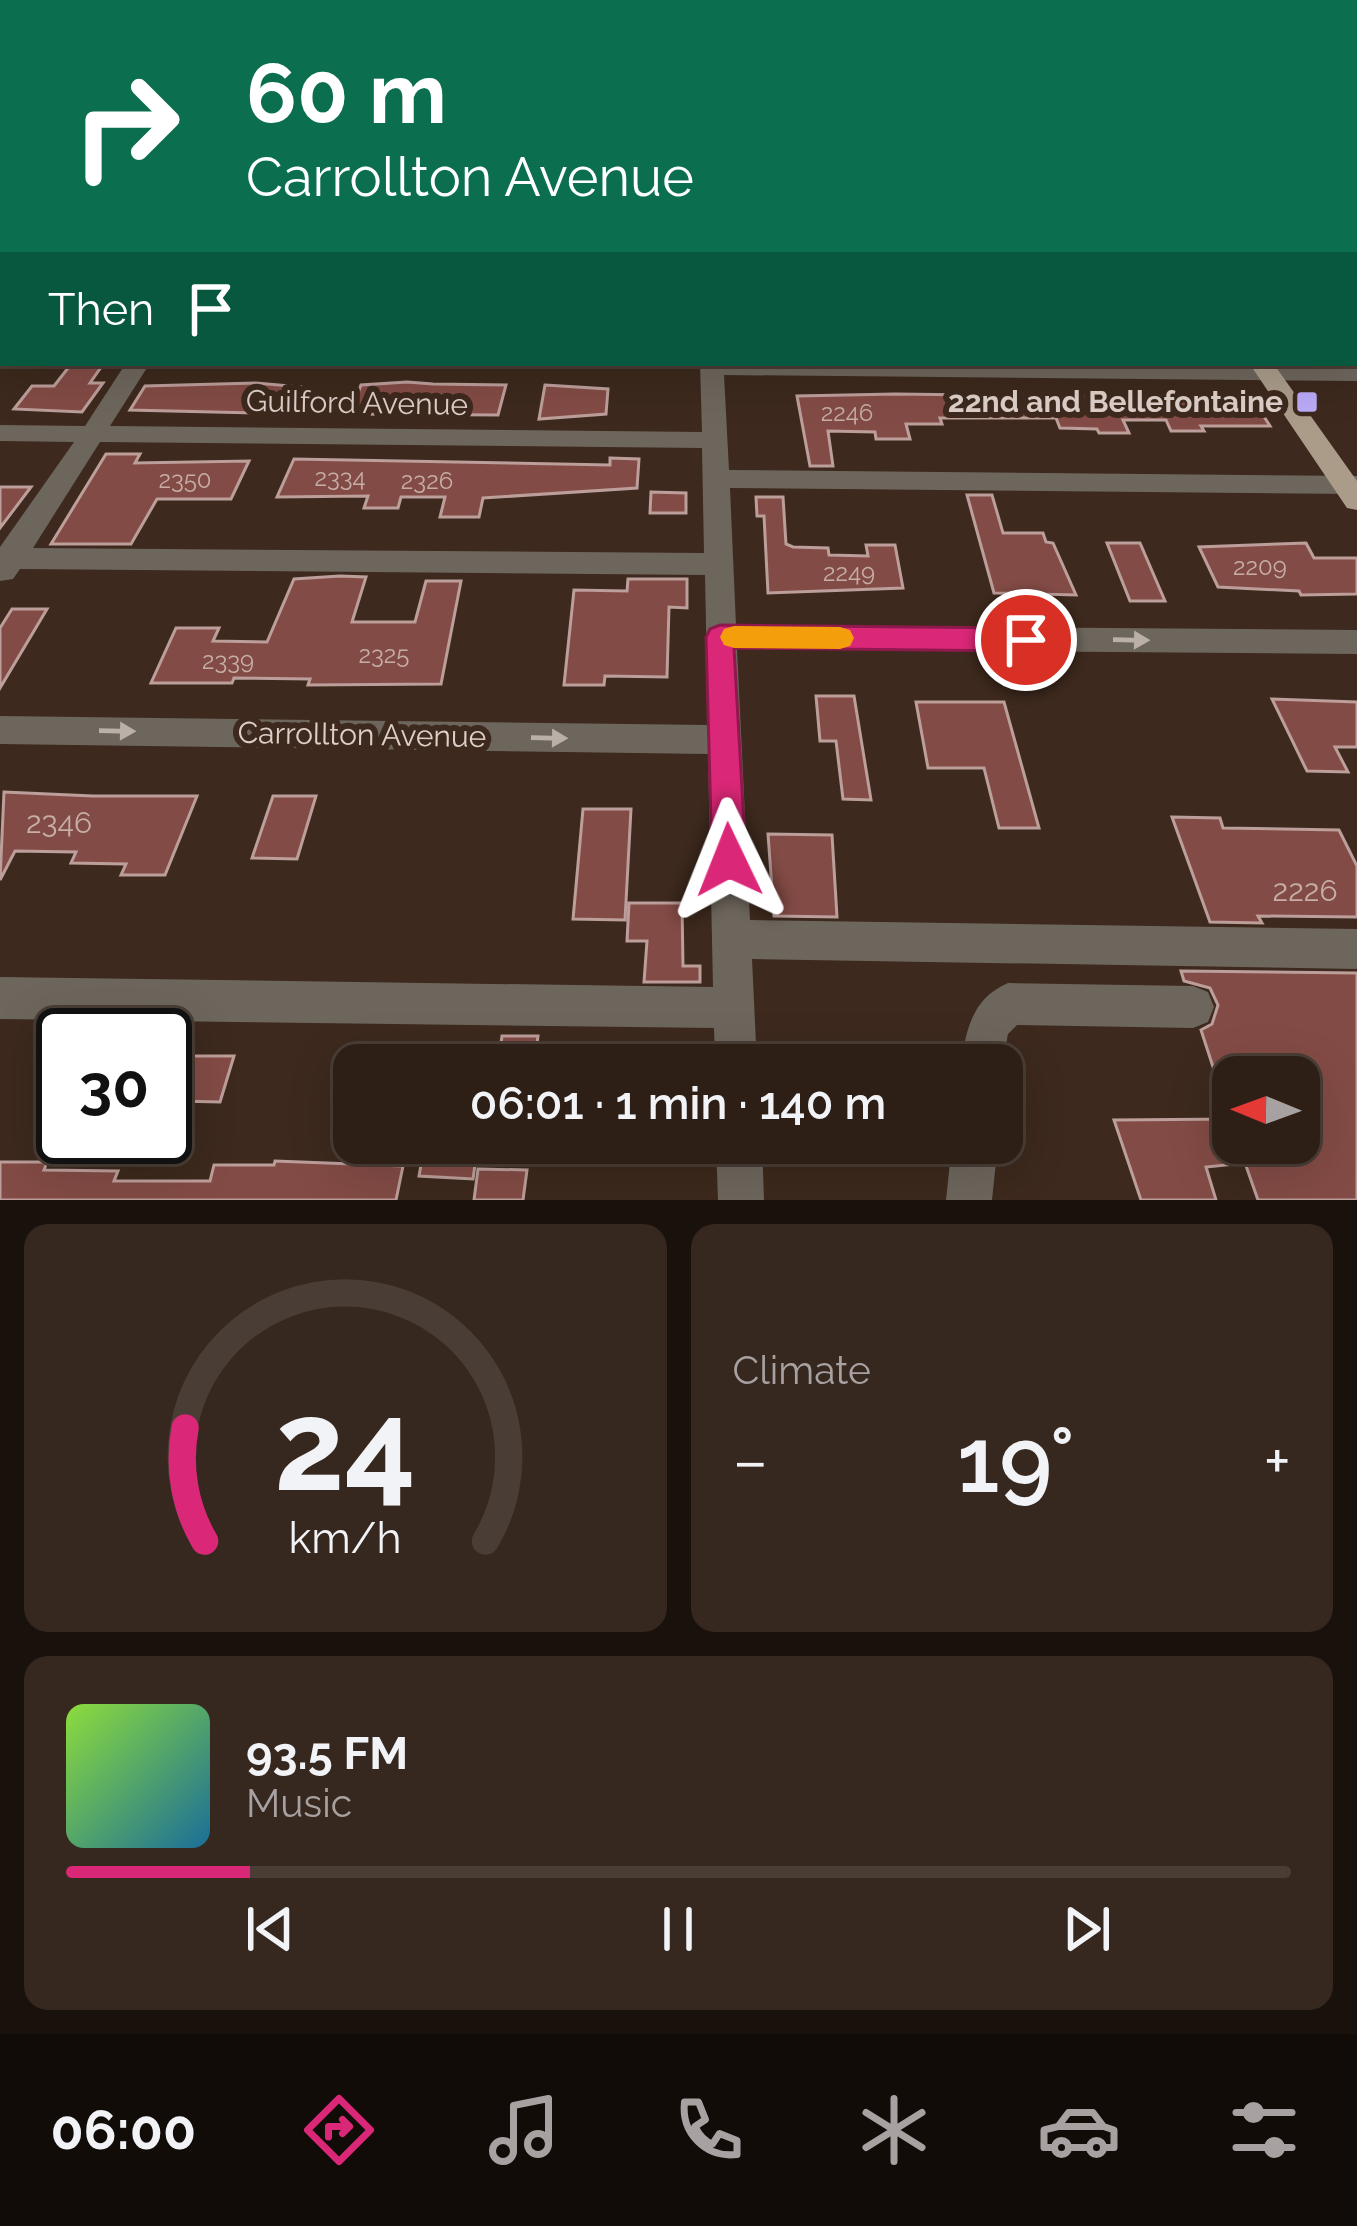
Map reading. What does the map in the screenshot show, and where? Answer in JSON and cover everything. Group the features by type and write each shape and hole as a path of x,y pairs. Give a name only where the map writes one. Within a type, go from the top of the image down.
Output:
{"main road":[{"path":"1265,368 1353,490"}],"street":[{"path":"4,564 136,366"},
{"path":"735,1044 712,366 1265,368 1357,374"},
{"name":"Guilford Avenue","path":"0,433 713,440"},
{"path":"714,479 1353,490"},
{"path":"4,564 717,564"},
{"path":"720,637 1357,643"},
{"name":"Carrollton Avenue","path":"0,730 724,740"},
{"path":"733,939 1357,949"},
{"path":"0,998 734,1008"},
{"path":"985,1044 989,1024 1008,1004 1193,1007"},
{"path":"740,1164 741,1200"},
{"path":"969,1200 973,1164"}],"building":[{"path":"70,366 102,366 90,383 103,383 82,412 14,409 32,386 54,386"},
{"path":"256,383 313,388 301,414 130,410 145,386"},
{"path":"361,385 506,385 498,415 350,414"},
{"path":"545,385 608,389 606,414 539,419"},
{"path":"797,396 1252,398 1270,426 1171,431 1166,420 1123,420 1129,433 1099,433 1097,429 1060,428 1056,418 940,418 942,424 906,424 910,439 828,431 833,466 810,466"},
{"path":"106,454 140,454 135,463 249,461 231,499 157,499 131,544 51,544"},
{"path":"610,458 639,459 637,488 483,498 479,517 440,517 445,497 401,497 398,508 364,508 368,496 277,497 294,459 610,465"},
{"path":"0,487 31,487 0,528"},
{"path":"651,492 686,493 686,513 650,513"},
{"path":"967,495 992,495 1003,533 1043,533 1046,542 1053,543 1076,595 994,593"},
{"path":"756,497 783,497 786,544 793,547 828,548 829,555 868,556 866,545 895,545 903,588 768,593 764,516 757,516"},
{"path":"1107,543 1140,543 1165,601 1130,601"},
{"path":"1306,543 1314,558 1357,558 1357,594 1301,595 1299,591 1218,587 1199,547"},
{"path":"366,577 352,622 415,622 426,581 461,581 441,684 308,685 310,679 234,678 232,683 151,683 176,628 219,628 213,641 267,642 294,579"},
{"path":"628,579 687,579 687,608 669,607 667,677 605,676 604,685 564,685 574,590 627,591"},
{"path":"12,609 47,609 0,688 0,628"},
{"path":"816,696 854,696 871,800 843,799 836,741 820,741"},
{"path":"1272,699 1357,702 1357,747 1335,747 1348,772 1307,771"},
{"path":"916,702 1004,702 1039,828 999,828 984,768 928,768"},
{"path":"4,792 197,796 165,875 121,875 126,864 71,863 76,852 15,851 0,880"},
{"path":"273,796 316,796 297,859 252,858"},
{"path":"583,809 631,809 625,920 573,919"},
{"path":"1172,817 1220,818 1223,828 1339,830 1357,866 1357,917 1258,916 1262,923 1210,922"},
{"path":"768,834 832,835 837,917 774,916"},
{"path":"629,903 682,903 683,966 700,966 700,982 644,982 647,941 627,941"},
{"path":"1181,971 1357,973 1357,1200 1258,1200 1245,1164 1320,1164 1320,1056 1212,1056 1212,1064 1201,1030 1212,1024 1218,1005 1210,988 1184,981"},
{"path":"502,1036 538,1036 537,1044 501,1044"},
{"path":"234,1056 220,1102 192,1101 192,1059"},
{"path":"1212,1119 1212,1164 1235,1164 1206,1167 1216,1200 1141,1200 1114,1120"},
{"path":"275,1161 403,1166 396,1200 0,1200 0,1162 36,1162 46,1164 44,1170 118,1171 114,1181 210,1181 214,1165 274,1165"},
{"path":"421,1164 475,1164 473,1179 419,1176"},
{"path":"478,1169 527,1170 523,1200 474,1200"}],"slow traffic":[{"path":"734,637 840,638"}],"place":[{"name":"22nd and Bellefontaine","path":"1307,402"}],"route":[{"path":"729,860 720,637 1026,640"}]}
